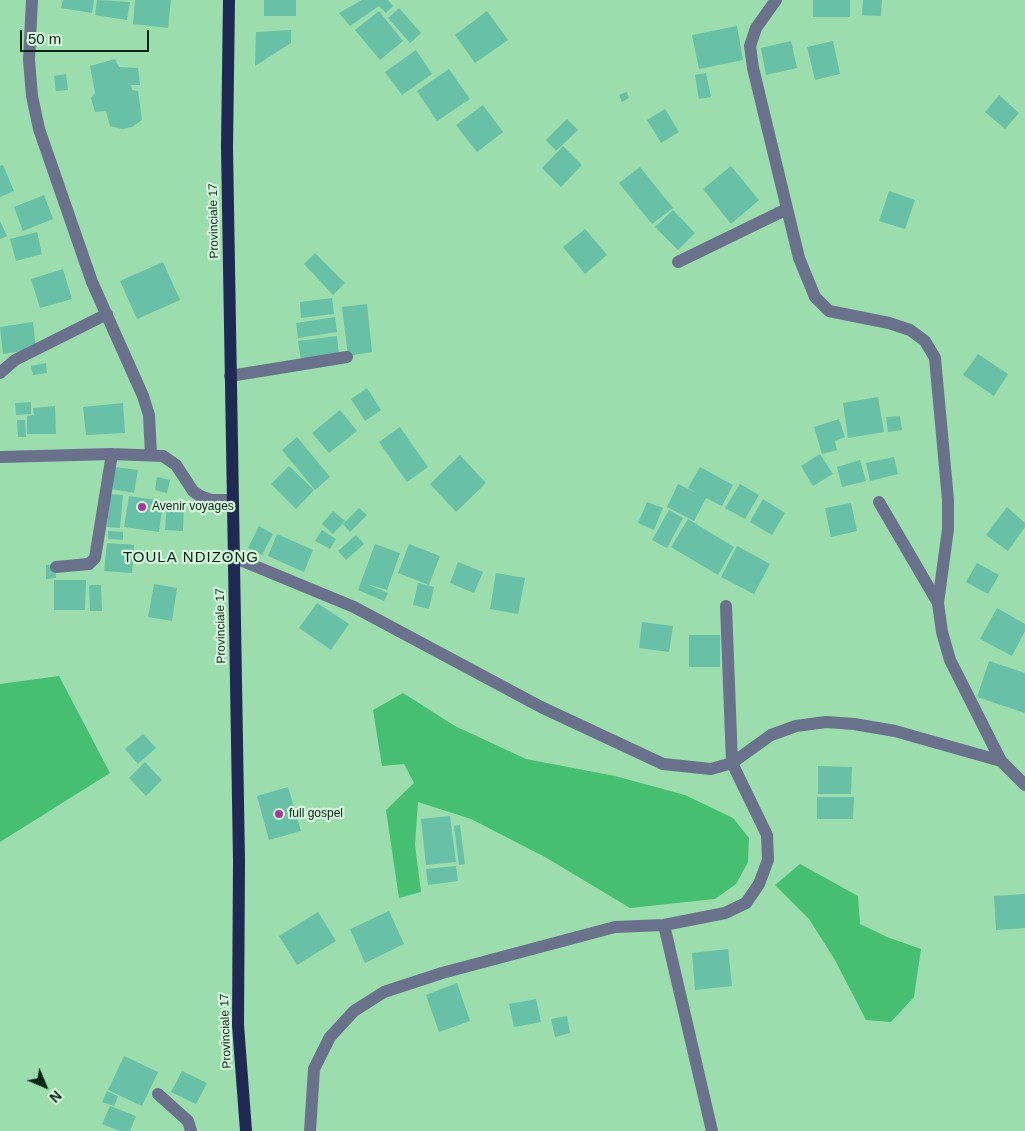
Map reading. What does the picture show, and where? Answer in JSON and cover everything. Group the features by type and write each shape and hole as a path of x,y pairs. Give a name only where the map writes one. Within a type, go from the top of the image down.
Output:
{"main road":[{"name":"Provinciale 17","path":"229,0 227,147 239,869 238,1024 246,1131"}],"street":[{"path":"32,0 29,60 32,96 39,129 92,282 144,396 148,415 151,455"},
{"path":"776,0 756,28 750,46 753,68 779,168 799,258 815,297 829,312 889,322 910,330 925,341 935,358 948,500 948,529 938,603 942,632 950,660 1001,761 1025,784"},
{"path":"678,262 787,209"},
{"path":"0,373 15,360 107,314"},
{"path":"230,376 347,357"},
{"path":"56,567 90,564 95,558 112,454"},
{"path":"0,457 112,454 163,456 176,465 192,491 211,500 232,500"},
{"path":"879,502 938,603"},
{"path":"233,557 354,608 564,719 663,764 711,769 732,763 771,735 796,726 826,722 854,724 895,731 1001,761"},
{"path":"310,1131 314,1069 330,1037 354,1011 384,992 442,972 616,927 664,925 725,913 746,903 759,884 768,860 767,835 732,763 726,606"},
{"path":"664,925 712,1131"},
{"path":"158,1094 188,1122 192,1131"}],"green space":[{"path":"59,676 110,773 0,842 0,684"},
{"path":"403,693 455,726 526,759 615,776 685,795 733,818 749,838 748,862 736,884 715,899 630,908 545,857 471,819 418,802 415,845 421,892 399,898 386,810 414,783 404,764 382,766 373,710"},
{"path":"800,864 858,896 860,924 887,937 921,949 914,997 891,1022 866,1020 835,960 809,919 775,885"}],"building":[{"path":"63,0 94,0 92,13 61,8"},
{"path":"97,0 130,2 127,20 95,15"},
{"path":"135,0 171,0 168,28 133,24"},
{"path":"264,0 296,0 296,16 264,16"},
{"path":"362,0 388,0 393,6 386,13 379,6 350,26 339,13"},
{"path":"813,0 850,0 850,17 813,17"},
{"path":"863,0 882,0 881,16 862,15"},
{"path":"399,8 421,33 410,43 388,18"},
{"path":"379,11 403,41 380,60 355,30"},
{"path":"487,11 508,40 475,63 455,35"},
{"path":"737,26 743,60 699,69 692,35"},
{"path":"291,30 291,43 255,66 256,32"},
{"path":"791,41 797,68 766,75 761,48"},
{"path":"833,41 840,74 815,80 807,47"},
{"path":"416,50 432,74 402,95 385,72"},
{"path":"115,59 119,67 138,68 140,85 131,85 132,90 138,91 142,120 132,127 122,129 110,126 106,111 95,112 91,98 95,93 90,66"},
{"path":"449,69 470,99 437,121 417,91"},
{"path":"706,73 711,97 699,99 695,75"},
{"path":"66,74 68,90 56,91 54,76"},
{"path":"627,92 629,98 622,102 619,95"},
{"path":"999,95 1019,113 1005,129 985,112"},
{"path":"483,105 503,132 477,152 456,125"},
{"path":"665,109 679,132 661,143 647,120"},
{"path":"567,119 578,130 556,151 546,140"},
{"path":"563,146 582,165 561,187 542,168"},
{"path":"3,165 14,191 0,197 0,166"},
{"path":"731,166 759,200 731,224 703,189"},
{"path":"640,167 673,208 652,224 619,183"},
{"path":"889,191 915,200 905,229 879,221"},
{"path":"44,195 53,219 23,231 14,207"},
{"path":"673,210 695,233 678,250 655,227"},
{"path":"0,221 7,236 0,239"},
{"path":"585,229 607,255 585,274 563,247"},
{"path":"37,232 42,254 16,261 10,239"},
{"path":"315,253 345,283 333,295 304,264"},
{"path":"163,262 180,300 137,319 120,281"},
{"path":"63,269 72,299 40,308 31,279"},
{"path":"332,298 334,314 301,318 300,302"},
{"path":"367,304 372,352 348,356 342,307"},
{"path":"335,317 337,332 298,338 296,323"},
{"path":"33,322 36,349 3,354 0,327"},
{"path":"337,336 339,356 301,361 298,341"},
{"path":"978,354 1008,374 994,396 963,375"},
{"path":"46,363 47,373 33,375 31,366"},
{"path":"367,388 381,410 365,421 351,399"},
{"path":"878,397 884,432 848,438 843,403"},
{"path":"31,402 31,414 16,415 15,403"},
{"path":"123,403 125,433 86,435 83,407"},
{"path":"55,406 56,434 27,434 27,416 34,415 33,408"},
{"path":"340,410 357,431 329,453 312,433"},
{"path":"900,416 902,430 888,432 886,417"},
{"path":"839,419 845,437 835,441 837,450 822,454 814,427"},
{"path":"17,420 25,420 26,437 18,437"},
{"path":"400,427 428,467 407,482 379,442"},
{"path":"297,437 330,477 315,490 282,450"},
{"path":"820,454 833,474 813,486 801,466"},
{"path":"460,455 486,483 456,512 430,484"},
{"path":"894,457 898,474 870,481 866,463"},
{"path":"860,460 866,481 842,487 837,467"},
{"path":"289,466 314,490 296,509 271,484"},
{"path":"115,467 138,470 134,493 112,489"},
{"path":"700,467 733,485 722,506 706,498 694,521 667,507 678,484 699,494 688,488"},
{"path":"157,477 170,480 167,493 155,490"},
{"path":"740,484 759,495 745,519 725,508"},
{"path":"110,494 123,495 120,528 107,527"},
{"path":"129,496 163,501 159,532 124,527"},
{"path":"763,499 785,513 772,535 750,522"},
{"path":"647,502 663,508 654,530 638,523"},
{"path":"167,503 184,504 183,531 165,530"},
{"path":"851,503 857,531 831,537 825,508"},
{"path":"1007,507 1025,523 1025,527 1008,551 986,535"},
{"path":"359,508 367,515 350,532 343,524"},
{"path":"669,510 683,518 667,548 652,540"},
{"path":"333,511 345,521 333,534 322,524"},
{"path":"688,519 734,547 718,575 671,547"},
{"path":"259,526 273,534 262,555 248,548"},
{"path":"322,530 336,539 330,549 315,541"},
{"path":"108,531 123,532 123,540 108,539"},
{"path":"277,534 313,550 304,572 268,556"},
{"path":"356,535 364,544 346,560 338,551"},
{"path":"107,543 134,545 132,573 104,571"},
{"path":"375,544 400,553 387,590 367,584 388,593 384,601 358,590"},
{"path":"409,544 440,556 429,585 398,573"},
{"path":"737,546 770,564 754,594 721,577"},
{"path":"458,562 483,572 474,593 450,583"},
{"path":"977,563 999,575 988,594 966,582"},
{"path":"46,565 55,565 56,578 46,579"},
{"path":"496,573 525,578 518,614 490,609"},
{"path":"54,580 86,580 85,610 54,610"},
{"path":"418,583 434,587 429,609 413,605"},
{"path":"154,584 177,588 172,621 148,617"},
{"path":"89,585 101,585 102,611 90,611"},
{"path":"317,603 349,624 331,650 299,628"},
{"path":"997,608 1025,624 1025,631 1012,656 980,639"},
{"path":"642,622 673,626 669,652 639,648"},
{"path":"689,635 720,635 720,667 689,667"},
{"path":"989,661 1025,673 1025,713 977,697"},
{"path":"143,734 156,748 138,764 125,749"},
{"path":"145,762 162,780 146,796 129,778"},
{"path":"818,766 852,767 851,794 818,794"},
{"name":"full gospel","path":"288,787 301,831 269,840 257,796"},
{"path":"817,797 854,797 853,819 817,819"},
{"path":"450,816 456,862 426,865 421,819"},
{"path":"460,825 465,864 459,865 454,826"},
{"path":"456,866 458,881 428,885 426,869"},
{"path":"1025,894 1025,928 996,930 994,896"},
{"path":"389,911 404,944 365,963 350,929"},
{"path":"318,912 336,941 297,965 279,936"},
{"path":"728,949 732,986 695,990 692,953"},
{"path":"457,983 470,1021 439,1032 426,995"},
{"path":"536,999 541,1022 514,1027 509,1004"},
{"path":"567,1016 570,1033 555,1037 551,1019"},
{"path":"124,1056 158,1072 142,1106 108,1090"},
{"path":"182,1071 207,1083 196,1104 171,1092"},
{"path":"107,1091 118,1096 114,1106 102,1102"},
{"path":"110,1106 136,1116 130,1131 120,1131 102,1124"}],"place":[{"name":"Avenir voyages","path":"142,507"},
{"name":"full gospel","path":"279,814"}],"district":[{"name":"TOULA NDIZONG","path":"191,558"}]}
